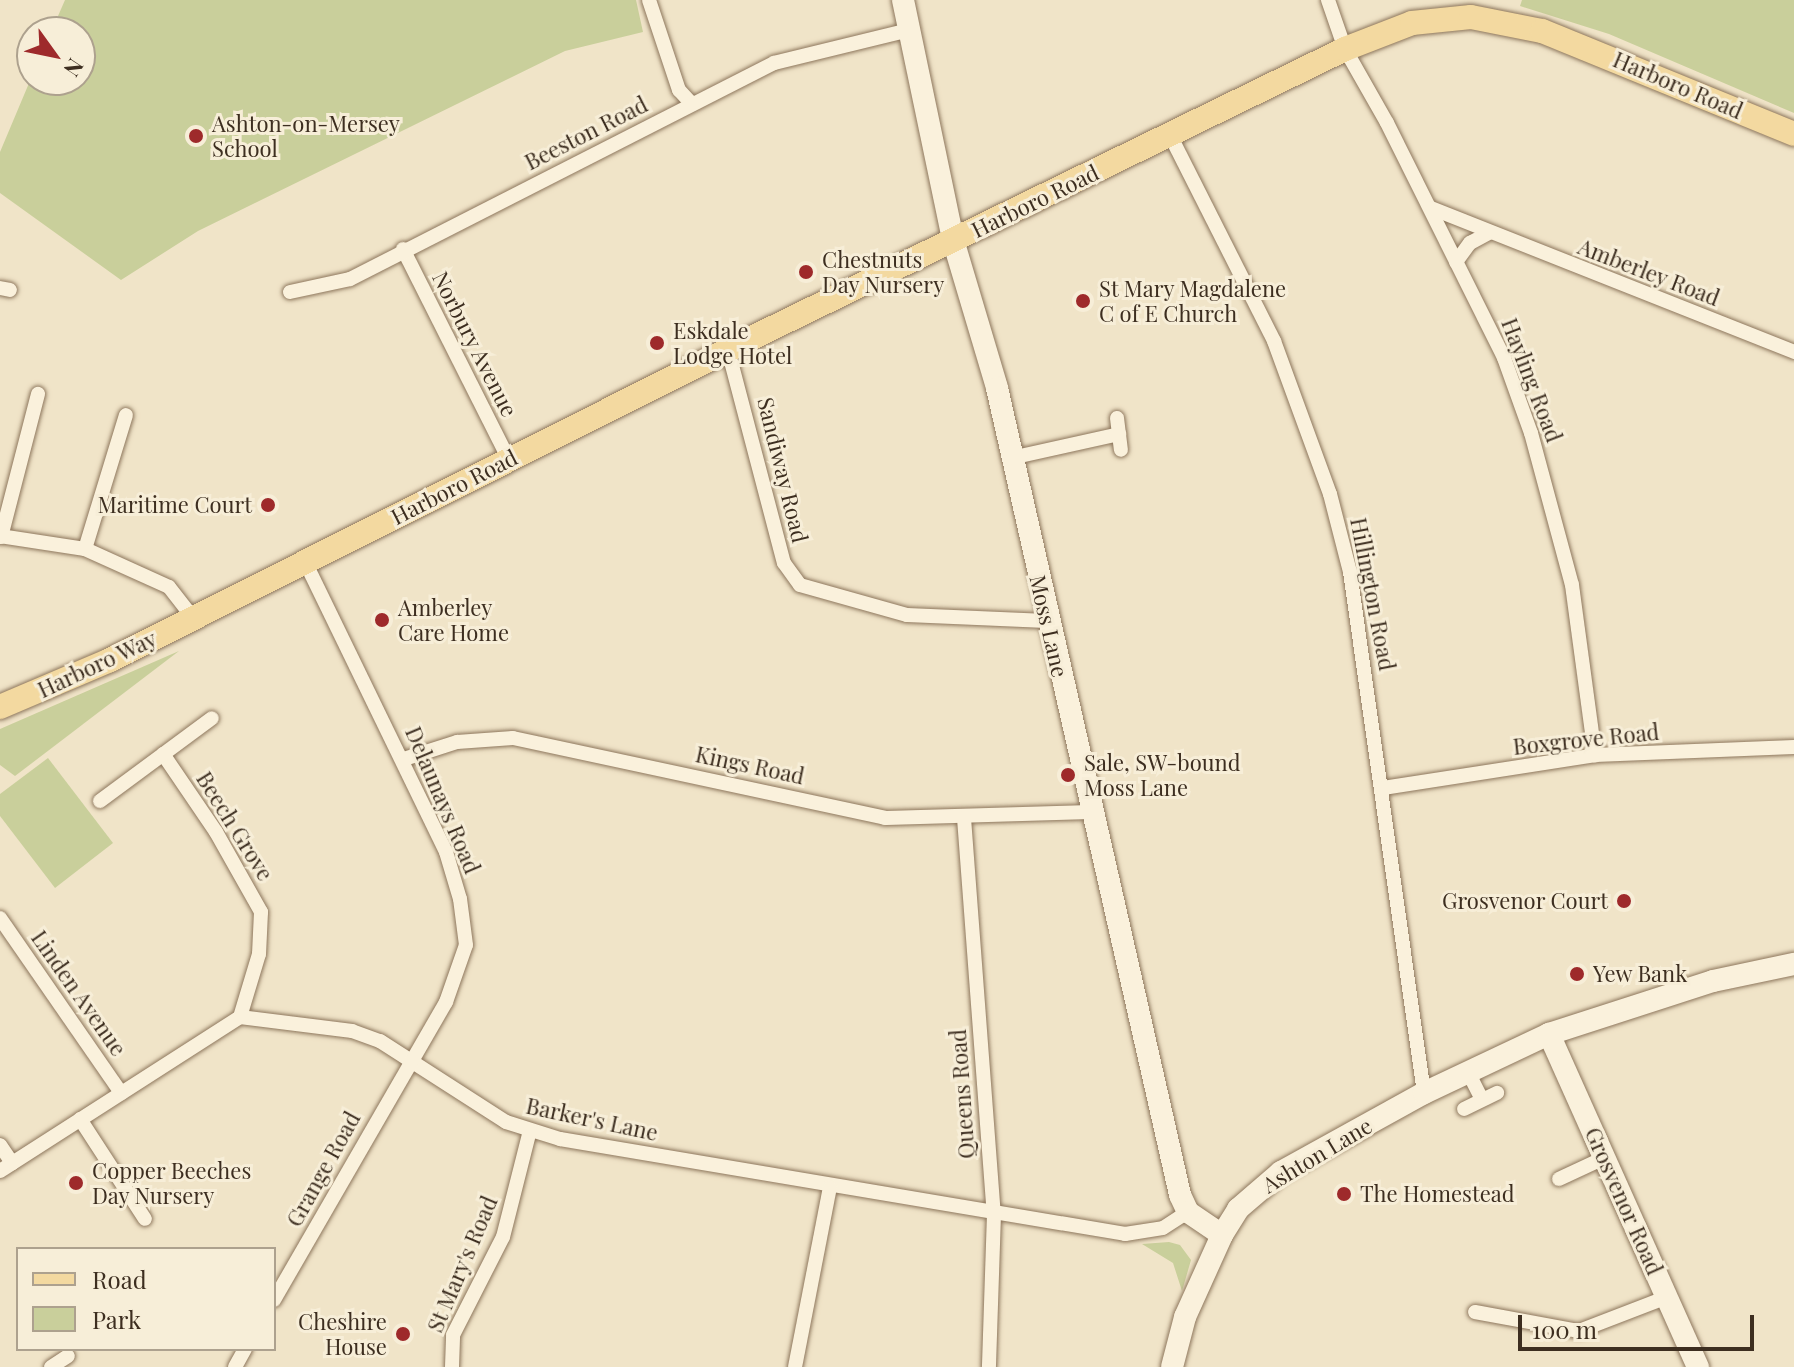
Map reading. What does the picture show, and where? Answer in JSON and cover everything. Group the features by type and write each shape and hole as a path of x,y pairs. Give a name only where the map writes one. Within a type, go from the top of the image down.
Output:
{"main road":[{"name":"Harboro Road","path":"193,618 728,350 1345,49 1435,18 1510,22 1592,49 1794,134"},
{"name":"Harboro Way","path":"0,707 193,618"}],"street":[{"path":"649,0 679,90 690,102"},
{"name":"Moss Lane","path":"903,0 953,240 1011,458 1188,1212"},
{"name":"Hayling Road","path":"1328,0 1345,49 1431,208 1504,358 1556,512 1572,585 1595,755"},
{"name":"Beeston Road","path":"290,292 332,286 690,102 774,63 909,30"},
{"name":"Hillington Road","path":"1170,135 1274,341 1306,417 1350,572 1424,1093"},
{"name":"Amberley Road","path":"1431,208 1794,352"},
{"path":"1456,262 1470,243 1489,233"},
{"name":"Norbury Avenue","path":"403,249 509,460"},
{"name":"Sandiway Road","path":"728,350 784,563 800,585 907,615 1047,621"},
{"path":"38,394 1,536 85,549 169,587 193,618"},
{"path":"85,549 126,415"},
{"path":"1117,418 1121,450"},
{"path":"1011,458 1119,434"},
{"name":"Delaunays Road","path":"305,562 404,759 446,852 460,899 466,945 446,1002 410,1059"},
{"path":"100,801 212,718"},
{"name":"Kings Road","path":"404,759 457,742 513,738 885,818 1092,812"},
{"name":"Boxgrove Road","path":"1383,788 1595,755 1794,747"},
{"name":"Beech Grove","path":"163,754 216,832 261,912 259,954 240,1017"},
{"name":"Queens Road","path":"964,818 994,1214 989,1367"},
{"name":"Linden Avenue","path":"0,918 121,1093"},
{"name":"Ashton Lane","path":"1172,1367 1185,1317 1222,1235 1238,1209 1281,1172 1424,1093 1549,1034 1713,981 1794,964"},
{"path":"0,1145 6,1167 240,1017"},
{"name":"Barker's Lane","path":"240,1017 352,1031 410,1059 477,1106 530,1130 830,1187 1125,1234 1174,1224 1188,1212"},
{"name":"Grosvenor Road","path":"1549,1034 1698,1367"},
{"name":"Grange Road","path":"276,1296 410,1059"},
{"path":"1468,1072 1482,1100"},
{"path":"1464,1109 1497,1093"},
{"path":"80,1119 145,1219"},
{"name":"St Mary's Road","path":"452,1367 453,1335 503,1237 530,1130"},
{"path":"1559,1179 1604,1158"},
{"path":"795,1367 830,1187"},
{"path":"1188,1212 1222,1235"},
{"path":"1475,1312 1579,1331 1667,1297"},
{"path":"51,1367 68,1356"}],"green space":[{"name":"Ashton-on-Mersey School","path":"65,0 636,0 643,32 565,51 198,231 121,280 0,193 0,152 24,96 96,96 96,16 58,16"},
{"path":"1522,0 1794,0 1794,113 1609,34 1520,6"},
{"path":"179,651 15,776 0,765 0,729"},
{"path":"48,758 113,843 55,888 0,816 0,794"},
{"path":"1169,1242 1180,1245 1191,1260 1182,1291 1173,1263 1142,1244"}],"place":[{"name":"Ashton-on-Mersey School","path":"196,136"},
{"name":"Chestnuts Day Nursery","path":"806,272"},
{"name":"St Mary Magdalene C of E Church","path":"1083,301"},
{"name":"Eskdale Lodge Hotel","path":"657,343"},
{"name":"Maritime Court","path":"268,505"},
{"name":"Amberley Care Home","path":"382,620"},
{"name":"Sale, SW-bound Moss Lane","path":"1068,775"},
{"name":"Grosvenor Court","path":"1624,901"},
{"name":"Yew Bank","path":"1577,974"},
{"name":"Copper Beeches Day Nursery","path":"76,1183"},
{"name":"The Homestead","path":"1344,1194"},
{"name":"Cheshire House","path":"403,1334"}]}
